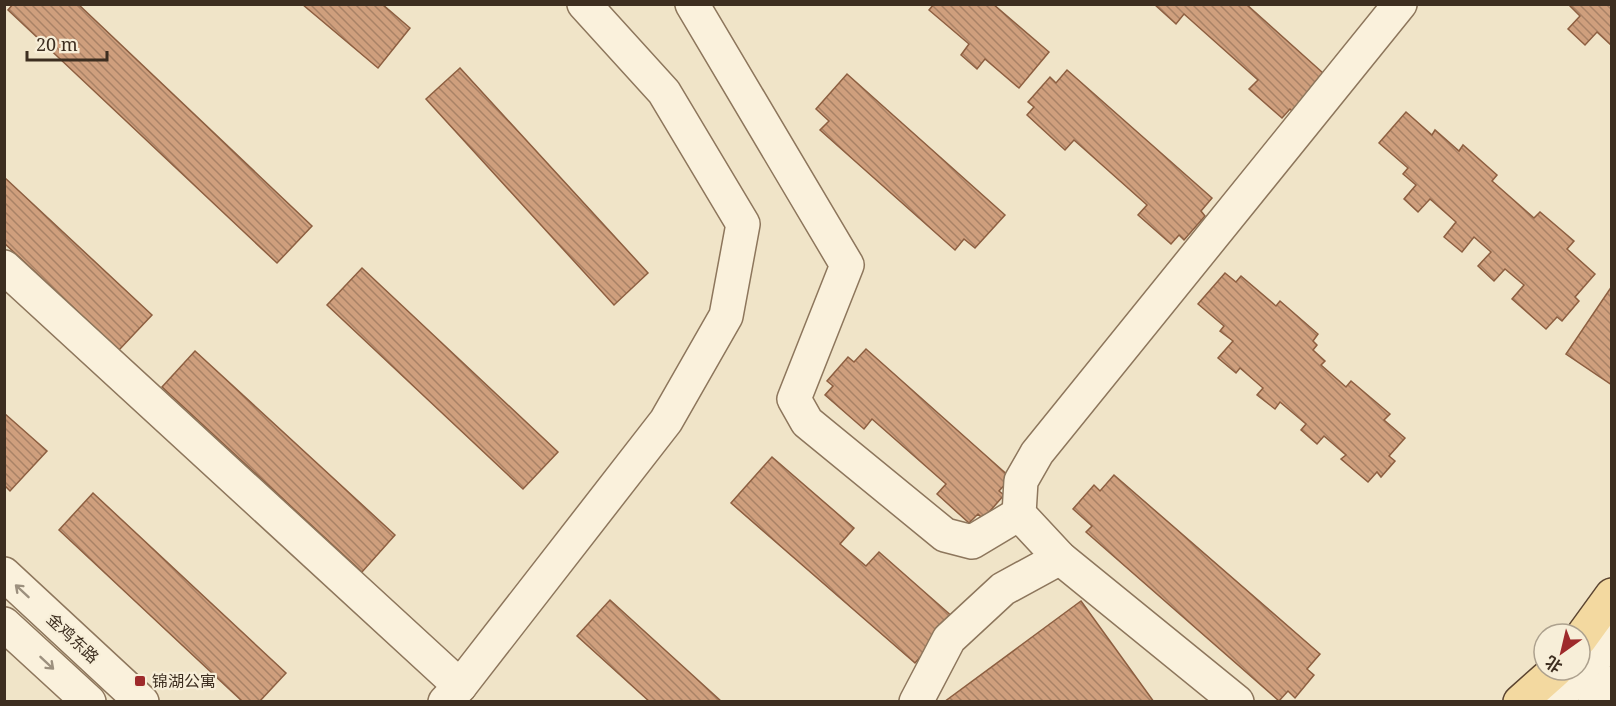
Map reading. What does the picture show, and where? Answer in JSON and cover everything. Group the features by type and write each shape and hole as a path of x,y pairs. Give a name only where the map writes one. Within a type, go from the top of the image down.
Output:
{"main road":[{"path":"1592,622 1611,595"},
{"path":"1520,702 1543,682"}],"street":[{"path":"4,267 452,694 666,421 726,316 743,224 664,92 584,4"},
{"path":"692,4 847,265 794,399 807,422 945,536 972,542 1019,514"},
{"path":"1237,702 1060,558 1019,514 1021,481 1037,453 1400,4"},
{"path":"916,702 949,639 1003,589 1060,558"},
{"name":"金鸡东路","path":"4,574 142,702"},
{"path":"1592,633 1611,612"},
{"path":"4,624 89,702"},
{"path":"1554,702 1611,640"},
{"path":"1595,702 1611,683"}],"building":[{"path":"13,4 78,4 312,226 277,263 8,10"},
{"path":"302,4 382,4 410,28 378,68"},
{"path":"934,4 993,4 1049,52 1019,88 985,59 977,69 961,55 969,44 929,10"},
{"path":"1154,4 1246,4 1323,73 1312,86 1316,90 1295,114 1290,109 1282,118 1249,89 1258,80 1184,14 1176,24"},
{"path":"1568,4 1612,4 1612,46 1597,32 1585,45 1568,29 1580,16"},
{"path":"460,68 648,273 614,305 426,99"},
{"path":"1067,70 1212,198 1201,211 1205,216 1184,240 1179,235 1171,244 1138,215 1147,205 1074,140 1065,150 1027,115 1034,107 1028,102 1050,77 1056,83"},
{"path":"847,74 1005,215 975,248 964,239 955,250 820,130 829,121 816,109"},
{"path":"1406,112 1432,135 1435,130 1459,151 1463,145 1497,175 1492,181 1534,218 1540,212 1574,241 1567,249 1595,274 1575,297 1579,301 1562,321 1557,317 1546,329 1512,299 1524,285 1505,269 1494,281 1478,266 1491,252 1474,237 1462,252 1444,237 1456,222 1430,199 1418,212 1404,199 1416,185 1403,174 1408,168 1379,143"},
{"path":"4,177 152,315 119,350 4,243"},
{"path":"362,268 558,452 523,489 327,305"},
{"path":"1225,273 1236,282 1241,276 1276,306 1280,301 1318,334 1313,341 1317,345 1313,350 1325,361 1321,365 1346,387 1351,381 1390,414 1384,420 1405,438 1389,456 1395,461 1381,477 1377,472 1368,482 1341,459 1346,455 1324,436 1317,444 1301,430 1306,424 1280,402 1275,409 1257,395 1263,388 1240,368 1236,373 1218,358 1233,341 1220,331 1224,326 1198,304"},
{"path":"1612,286 1612,385 1566,354"},
{"path":"866,349 1011,478 999,491 1004,495 983,519 978,514 969,523 937,494 946,484 872,419 864,429 825,395 833,386 827,381 848,357 854,362"},
{"path":"195,351 395,535 362,572 162,387"},
{"path":"4,413 47,451 10,491 4,485"},
{"path":"772,457 854,528 840,544 866,566 879,552 954,618 915,663 731,503"},
{"path":"1114,475 1320,654 1307,669 1314,675 1295,698 1288,691 1279,701 1086,532 1092,526 1073,509 1094,485 1100,491"},
{"path":"93,493 286,673 259,702 243,702 59,530"},
{"path":"610,600 722,702 650,702 577,636"},
{"path":"1081,601 1154,702 944,702"}],"place":[{"name":"锦湖公寓","path":"140,681"}]}
